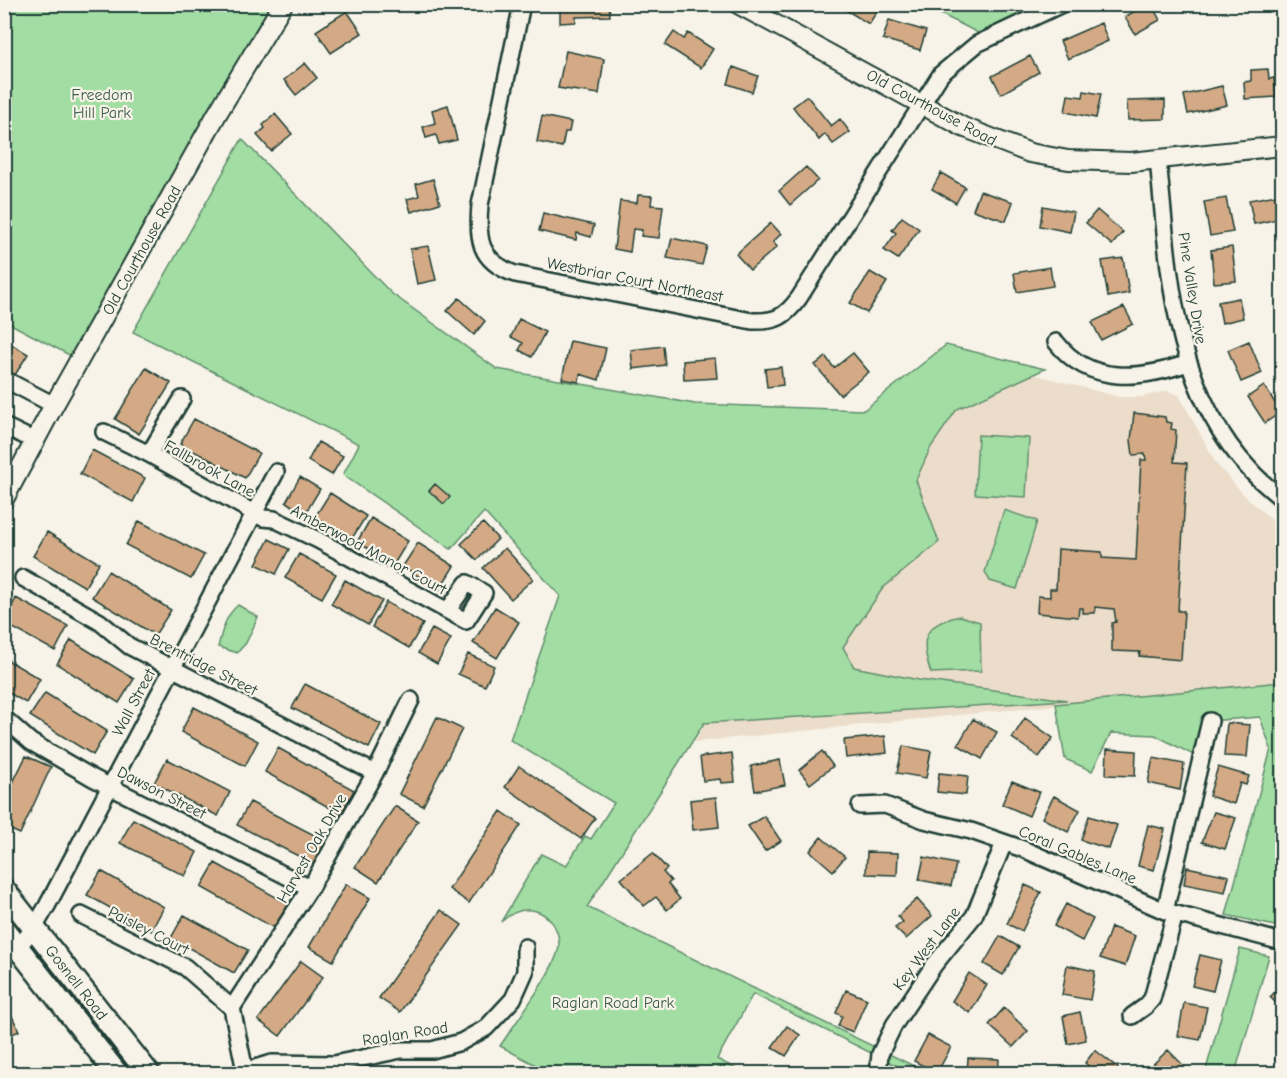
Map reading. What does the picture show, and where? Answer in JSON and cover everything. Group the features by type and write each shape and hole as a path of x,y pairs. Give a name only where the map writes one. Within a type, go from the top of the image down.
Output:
{"main road":[{"name":"Gosnell Road","path":"4,890 148,1074"},
{"name":"Gosnell Road","path":"4,930 117,1074"}],"street":[{"name":"Old Courthouse Road","path":"4,499 217,114 283,4"},
{"name":"Westbriar Court Northeast","path":"522,4 480,205 478,230 486,254 499,267 515,274 752,321 778,320 799,298 946,68 976,44 1062,4"},
{"name":"Old Courthouse Road","path":"738,4 987,138 1030,153 1068,160 1101,162 1158,159 1282,146"},
{"name":"Pine Valley Drive","path":"1158,159 1175,313 1188,363 1216,421 1235,451 1253,474 1282,499"},
{"path":"1056,342 1072,359 1085,366 1121,376 1155,374 1188,363"},
{"path":"4,379 54,405"},
{"name":"Fallbrook Lane","path":"149,454 182,399"},
{"path":"4,426 35,441"},
{"name":"Fallbrook Lane","path":"104,432 149,454 254,513"},
{"name":"Wall Street","path":"18,947 34,928 276,472"},
{"name":"Amberwood Manor Court","path":"254,513 263,518 274,519 318,540 466,621 484,594 467,583 448,610"},
{"name":"Brentridge Street","path":"23,578 100,622 129,646 375,773"},
{"name":"Harvest Oak Drive","path":"232,1008 310,888 375,773 411,700"},
{"name":"Dawson Street","path":"4,718 31,742 310,888"},
{"path":"1132,1016 1152,999 1210,721"},
{"name":"Coral Gables Lane","path":"860,806 885,805 924,820 1004,843 1170,913 1282,942"},
{"name":"Key West Lane","path":"878,1074 880,1054 894,1025 934,964 974,916 1004,843"},
{"name":"Paisley Court","path":"81,915 185,967 232,1008"},
{"name":"Raglan Road","path":"240,1072 286,1062 334,1064 401,1050 432,1050 461,1042 486,1028 513,999 525,972 525,947"},
{"path":"232,1008 240,1072"}],"shaded area":[{"path":"937,348 1119,397 1142,397 1167,391 1179,395 1216,463 1243,494 1282,529 1282,682 694,742"}],"green space":[{"name":"Freedom Hill Park","path":"9,5 271,5 211,106 73,357 5,321 4,12"},
{"path":"923,5 1062,5 988,38"},
{"name":"Raglan Road Park","path":"242,139 391,293 497,369 695,404 864,410 946,345 1045,369 957,409 931,447 916,480 939,542 883,588 843,647 854,667 919,680 1067,700 704,723 587,907 928,1073 911,1073 753,994 717,1059 744,1073 551,1073 500,1046 549,972 559,945 559,939 552,923 544,915 534,910 518,911 501,922 541,854 566,866 585,836 591,839 614,803 510,740 560,596 484,512 451,549 343,475 359,444 133,332"},
{"path":"978,435 1029,438 1026,497 975,494"},
{"path":"1004,510 1037,521 1017,589 990,581 985,572"},
{"path":"238,605 258,617 246,643 237,653 218,647 227,619"},
{"path":"960,616 980,622 981,671 931,673 925,651 927,635 938,624"},
{"path":"1282,682 1282,900 1275,926 1226,915 1271,749 1260,717 1210,721 1199,758 1155,735 1111,733 1092,771 1065,759 1056,704"},
{"path":"1240,949 1269,956 1235,1073 1205,1073"}],"building":[{"path":"389,4 418,4 418,5 390,8"},
{"path":"560,4 609,4 610,16 576,17 576,22 560,23"},
{"path":"836,4 874,4 879,8 869,24"},
{"path":"1146,4 1151,4 1160,20 1135,34 1125,17"},
{"path":"347,11 362,33 331,53 316,31"},
{"path":"889,20 926,31 920,50 883,39"},
{"path":"1101,23 1108,41 1068,59 1060,41"},
{"path":"674,32 684,39 688,33 713,49 701,68 665,45"},
{"path":"566,51 604,59 599,94 558,88"},
{"path":"1030,56 1039,72 1001,94 992,76"},
{"path":"305,63 317,78 296,95 284,80"},
{"path":"733,67 758,76 752,92 728,84"},
{"path":"1268,69 1269,79 1274,78 1276,97 1245,99 1244,82 1251,81 1251,70"},
{"path":"1222,86 1227,105 1188,114 1184,95"},
{"path":"1084,91 1101,94 1096,118 1065,112 1068,95 1083,97"},
{"path":"807,96 831,126 840,119 850,132 833,144 825,134 819,140 793,107"},
{"path":"1165,100 1165,119 1128,120 1127,101"},
{"path":"448,105 457,140 439,144 436,135 426,138 423,127 435,123 432,110"},
{"path":"275,114 292,134 271,151 257,135 265,128 263,125"},
{"path":"542,116 571,122 569,132 565,132 562,147 537,142"},
{"path":"806,167 818,180 790,205 779,191"},
{"path":"941,173 965,187 956,203 932,189"},
{"path":"433,179 440,203 411,212 407,199 419,196 416,184"},
{"path":"980,191 1013,202 1006,221 973,210"},
{"path":"1282,194 1282,218 1254,224 1249,200"},
{"path":"638,195 652,196 651,205 663,206 659,238 641,236 642,230 633,229 630,252 614,249 620,201 637,203"},
{"path":"1226,198 1233,232 1210,236 1204,202"},
{"path":"1043,206 1074,212 1070,232 1040,226"},
{"path":"1097,210 1123,232 1112,245 1086,223"},
{"path":"543,213 594,225 591,237 577,233 576,240 539,231"},
{"path":"902,217 919,229 898,259 884,250 896,233 892,230"},
{"path":"771,223 781,234 773,242 777,247 750,270 736,254"},
{"path":"672,238 707,246 702,265 667,258"},
{"path":"428,246 436,280 417,284 410,249"},
{"path":"1232,247 1236,281 1214,283 1211,250"},
{"path":"1123,258 1129,293 1108,297 1102,261"},
{"path":"1050,267 1053,286 1017,292 1014,273"},
{"path":"870,272 887,282 867,313 850,303"},
{"path":"459,298 485,321 474,335 447,311"},
{"path":"1239,298 1243,318 1222,323 1218,302"},
{"path":"1124,307 1133,324 1101,340 1092,322"},
{"path":"519,319 545,332 532,357 519,350 523,343 511,337"},
{"path":"4,340 28,354 15,375 4,369"},
{"path":"570,341 606,348 599,380 580,374 579,382 562,379"},
{"path":"1249,341 1262,373 1241,382 1228,350"},
{"path":"663,346 665,365 633,369 631,350"},
{"path":"853,353 869,372 840,395 815,365 826,357 834,368"},
{"path":"715,358 717,378 684,380 683,361"},
{"path":"781,367 783,385 767,387 765,369"},
{"path":"146,368 171,383 139,434 115,419"},
{"path":"1264,386 1281,412 1265,423 1248,397"},
{"path":"1134,413 1165,417 1166,422 1172,423 1171,429 1176,430 1174,462 1187,463 1178,611 1184,611 1181,660 1139,656 1140,652 1112,651 1112,623 1116,622 1114,609 1095,607 1095,613 1083,613 1083,608 1079,608 1078,617 1037,613 1038,596 1050,597 1050,589 1056,589 1058,549 1102,552 1102,558 1136,560 1141,460 1146,460 1145,454 1133,455 1131,440"},
{"path":"194,419 259,453 245,478 180,444"},
{"path":"318,442 343,456 332,475 308,461"},
{"path":"92,450 145,478 133,502 80,474"},
{"path":"300,477 320,489 305,514 286,502"},
{"path":"435,484 450,497 444,504 429,491"},
{"path":"330,493 366,516 351,540 315,517"},
{"path":"371,518 408,541 394,564 357,542"},
{"path":"139,521 204,555 191,579 126,545"},
{"path":"483,523 498,539 477,560 461,544"},
{"path":"47,532 99,563 85,587 33,556"},
{"path":"269,539 289,549 276,574 256,564"},
{"path":"418,543 454,566 439,590 403,566"},
{"path":"505,548 533,579 511,599 483,568"},
{"path":"299,554 336,574 322,598 285,578"},
{"path":"108,571 171,610 155,635 92,597"},
{"path":"345,580 382,601 368,625 331,604"},
{"path":"16,598 68,626 55,651 4,623"},
{"path":"386,602 423,624 409,648 372,627"},
{"path":"495,607 519,622 497,658 473,643"},
{"path":"432,629 451,639 437,664 418,653"},
{"path":"71,640 134,679 119,703 57,664"},
{"path":"468,654 494,666 485,686 458,674"},
{"path":"4,658 40,679 26,703 4,690"},
{"path":"305,684 381,724 369,748 292,708"},
{"path":"45,693 107,731 93,755 30,716"},
{"path":"194,707 258,741 245,766 181,732"},
{"path":"437,717 462,729 423,806 399,794"},
{"path":"1025,718 1053,738 1039,757 1012,738"},
{"path":"973,719 997,732 982,759 958,745"},
{"path":"1227,723 1250,725 1247,757 1224,756"},
{"path":"885,736 887,753 846,758 844,740"},
{"path":"903,746 931,751 926,778 897,773"},
{"path":"278,748 354,790 341,814 265,772"},
{"path":"1107,749 1136,751 1135,776 1106,775"},
{"path":"822,751 833,766 810,784 799,770"},
{"path":"732,753 735,782 721,783 720,779 703,781 700,757"},
{"path":"26,756 51,767 20,834 4,827 4,801"},
{"path":"1153,758 1184,764 1180,790 1148,783"},
{"path":"167,759 230,792 218,816 154,783"},
{"path":"780,760 785,785 755,791 751,766"},
{"path":"519,766 595,818 581,839 505,787"},
{"path":"1218,767 1249,776 1246,785 1240,783 1234,804 1209,796"},
{"path":"939,773 968,776 966,795 937,792"},
{"path":"1012,781 1039,792 1029,816 1002,804"},
{"path":"1054,796 1080,810 1068,832 1042,818"},
{"path":"716,797 719,827 693,830 690,800"},
{"path":"250,802 326,841 314,864 237,825"},
{"path":"395,806 418,821 378,882 355,867"},
{"path":"501,811 521,825 469,903 449,889"},
{"path":"1214,812 1236,818 1225,849 1202,842"},
{"path":"764,816 781,841 765,851 748,826"},
{"path":"1089,816 1117,825 1109,849 1081,840"},
{"path":"133,819 197,852 185,876 120,843"},
{"path":"1148,825 1165,829 1154,870 1138,866"},
{"path":"821,837 845,857 833,871 810,851"},
{"path":"867,852 898,853 897,875 866,874"},
{"path":"653,853 667,869 663,872 671,881 668,884 680,899 667,910 656,897 644,906 621,879"},
{"path":"924,857 956,864 951,886 919,880"},
{"path":"215,863 290,905 276,929 201,887"},
{"path":"1187,867 1229,876 1225,892 1184,884"},
{"path":"101,871 164,907 151,931 87,895"},
{"path":"346,884 370,898 333,961 309,947"},
{"path":"1025,885 1041,892 1022,931 1007,924"},
{"path":"917,899 932,916 906,939 895,928 903,922 898,916"},
{"path":"1066,904 1093,919 1082,941 1054,926"},
{"path":"441,910 462,925 400,1012 379,998"},
{"path":"184,915 248,950 234,973 171,938"},
{"path":"1111,927 1135,936 1125,966 1100,958"},
{"path":"1000,936 1019,947 1003,975 984,964"},
{"path":"1200,955 1221,960 1213,991 1192,986"},
{"path":"301,961 323,977 280,1036 258,1020"},
{"path":"1067,965 1095,971 1090,1000 1062,995"},
{"path":"969,973 987,985 970,1013 952,1001"},
{"path":"1282,985 1282,1009 1270,997"},
{"path":"846,990 867,999 853,1032 838,1026 842,1016 836,1013"},
{"path":"6,1003 19,1031 4,1038 4,1004"},
{"path":"1184,1003 1207,1007 1200,1040 1178,1036"},
{"path":"1004,1008 1028,1031 1013,1047 989,1025"},
{"path":"1080,1012 1086,1040 1068,1044 1063,1016"},
{"path":"787,1026 800,1035 786,1056 772,1047"},
{"path":"928,1035 951,1047 937,1073 914,1061"},
{"path":"1282,1037 1282,1062 1275,1060"},
{"path":"1095,1050 1118,1068 1114,1074 1098,1074 1085,1063"},
{"path":"1168,1050 1186,1068 1181,1074 1152,1074 1148,1069"},
{"path":"968,1058 999,1059 998,1074 967,1074"}]}
